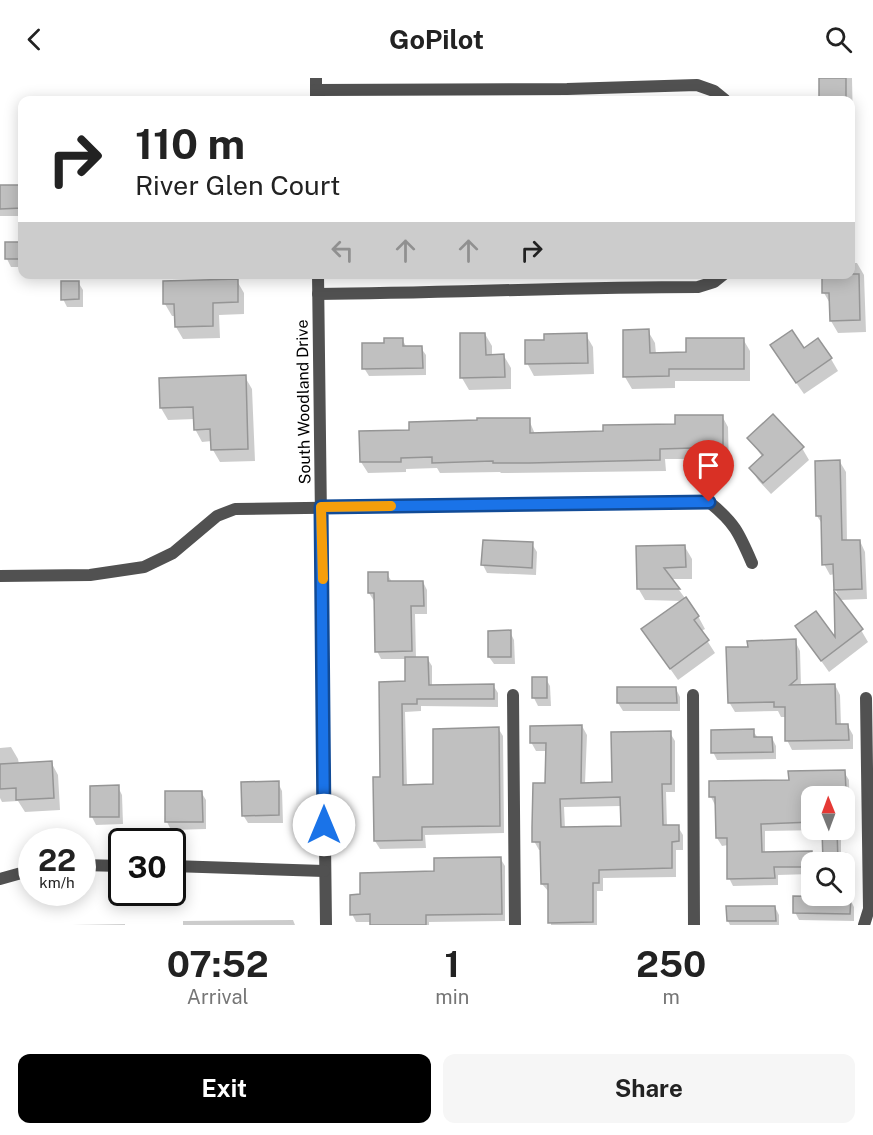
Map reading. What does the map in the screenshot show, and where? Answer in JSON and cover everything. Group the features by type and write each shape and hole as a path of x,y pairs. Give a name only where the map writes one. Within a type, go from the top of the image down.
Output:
{"street":[{"path":"316,90 567,89 697,85 714,91 720,96"},
{"name":"South Woodland Drive","path":"318,279 326,925"},
{"path":"318,294 698,286 718,279"},
{"path":"0,576 90,575 144,567 173,552 217,516 235,509 321,507 709,502 727,516 737,529 752,563"},
{"path":"513,695 515,925"},
{"path":"693,695 694,925"},
{"path":"864,925 869,909 869,737 866,698"},
{"path":"186,866 324,871"},
{"path":"0,879 18,874"}],"building":[{"path":"819,78 846,78 846,96 819,96"},
{"path":"0,185 18,185 18,208 0,209"},
{"path":"5,242 18,242 18,259 5,259"},
{"path":"855,274 859,274 860,320 830,321 829,293 822,293 822,279 855,279"},
{"path":"238,279 238,302 213,303 213,326 175,327 174,304 163,304 163,281"},
{"path":"61,281 79,281 79,299 61,300"},
{"path":"649,329 650,353 686,352 686,338 744,338 744,369 669,369 669,376 623,377 623,330"},
{"path":"792,330 804,348 818,338 832,358 796,383 770,345"},
{"path":"460,333 485,333 486,355 504,354 505,377 460,378"},
{"path":"587,333 588,363 525,364 525,340 544,340 544,334"},
{"path":"384,338 403,338 403,346 422,346 423,368 362,369 362,343 384,343"},
{"path":"246,375 248,449 211,450 210,429 194,430 193,407 160,408 159,378"},
{"path":"773,414 804,447 763,483 749,468 763,455 747,438"},
{"path":"675,415 723,415 723,461 695,461 694,448 660,449 660,460 432,463 432,457 401,458 401,462 360,462 359,431 409,430 409,422 530,418 530,433 603,431 603,425 675,424"},
{"path":"840,460 842,540 860,540 862,589 834,590 833,564 822,565 821,516 816,516 815,461"},
{"path":"483,540 533,542 532,568 481,565"},
{"path":"685,545 686,567 664,568 680,589 637,589 636,546"},
{"path":"368,572 388,572 388,581 423,581 424,606 411,606 412,651 375,652 374,593 368,593"},
{"path":"834,591 863,629 821,661 795,626 816,611 835,637"},
{"path":"686,597 699,616 694,620 709,640 670,669 641,629"},
{"path":"511,630 511,657 488,657 488,631"},
{"path":"796,639 797,679 790,685 835,684 836,724 848,724 849,740 785,741 785,707 774,707 774,702 728,703 726,647 748,647 747,641"},
{"path":"405,657 428,657 429,685 494,684 494,699 417,699 417,704 402,704 403,785 433,784 433,729 499,727 500,826 422,827 422,840 374,841 373,777 380,777 379,682 405,681"},
{"path":"532,677 547,677 547,698 532,698"},
{"path":"617,687 676,687 677,703 617,703"},
{"path":"582,725 581,783 612,782 611,732 671,731 671,784 662,784 663,825 679,825 679,841 672,842 672,868 599,870 599,883 593,883 593,922 548,923 548,884 541,884 540,842 532,842 533,783 545,783 546,743 530,743 530,726","holes":["620,797 621,826 561,827 560,799"]},
{"path":"754,729 754,737 772,737 773,752 711,753 711,730"},
{"path":"52,761 54,798 16,800 16,788 0,789 0,764"},
{"path":"845,770 846,786 801,786 801,822 761,824 762,852 812,851 812,852 801,852 801,867 774,867 775,878 727,879 727,838 716,838 715,797 709,797 709,781 789,780 788,771"},
{"path":"279,781 279,815 242,816 241,782"},
{"path":"119,785 119,817 90,817 90,786"},
{"path":"165,791 202,791 203,822 165,822"},
{"path":"822,840 837,840 838,852 823,852"},
{"path":"501,857 502,914 426,915 426,925 370,925 370,914 350,915 350,895 360,894 360,873 434,871 434,858"},
{"path":"793,896 801,896 801,906 850,906 850,914 793,913"},
{"path":"726,906 775,906 776,921 727,921"}],"slow traffic":[{"path":"323,579 321,507 391,506"}],"route":[{"path":"324,825 321,507 709,502"}]}
